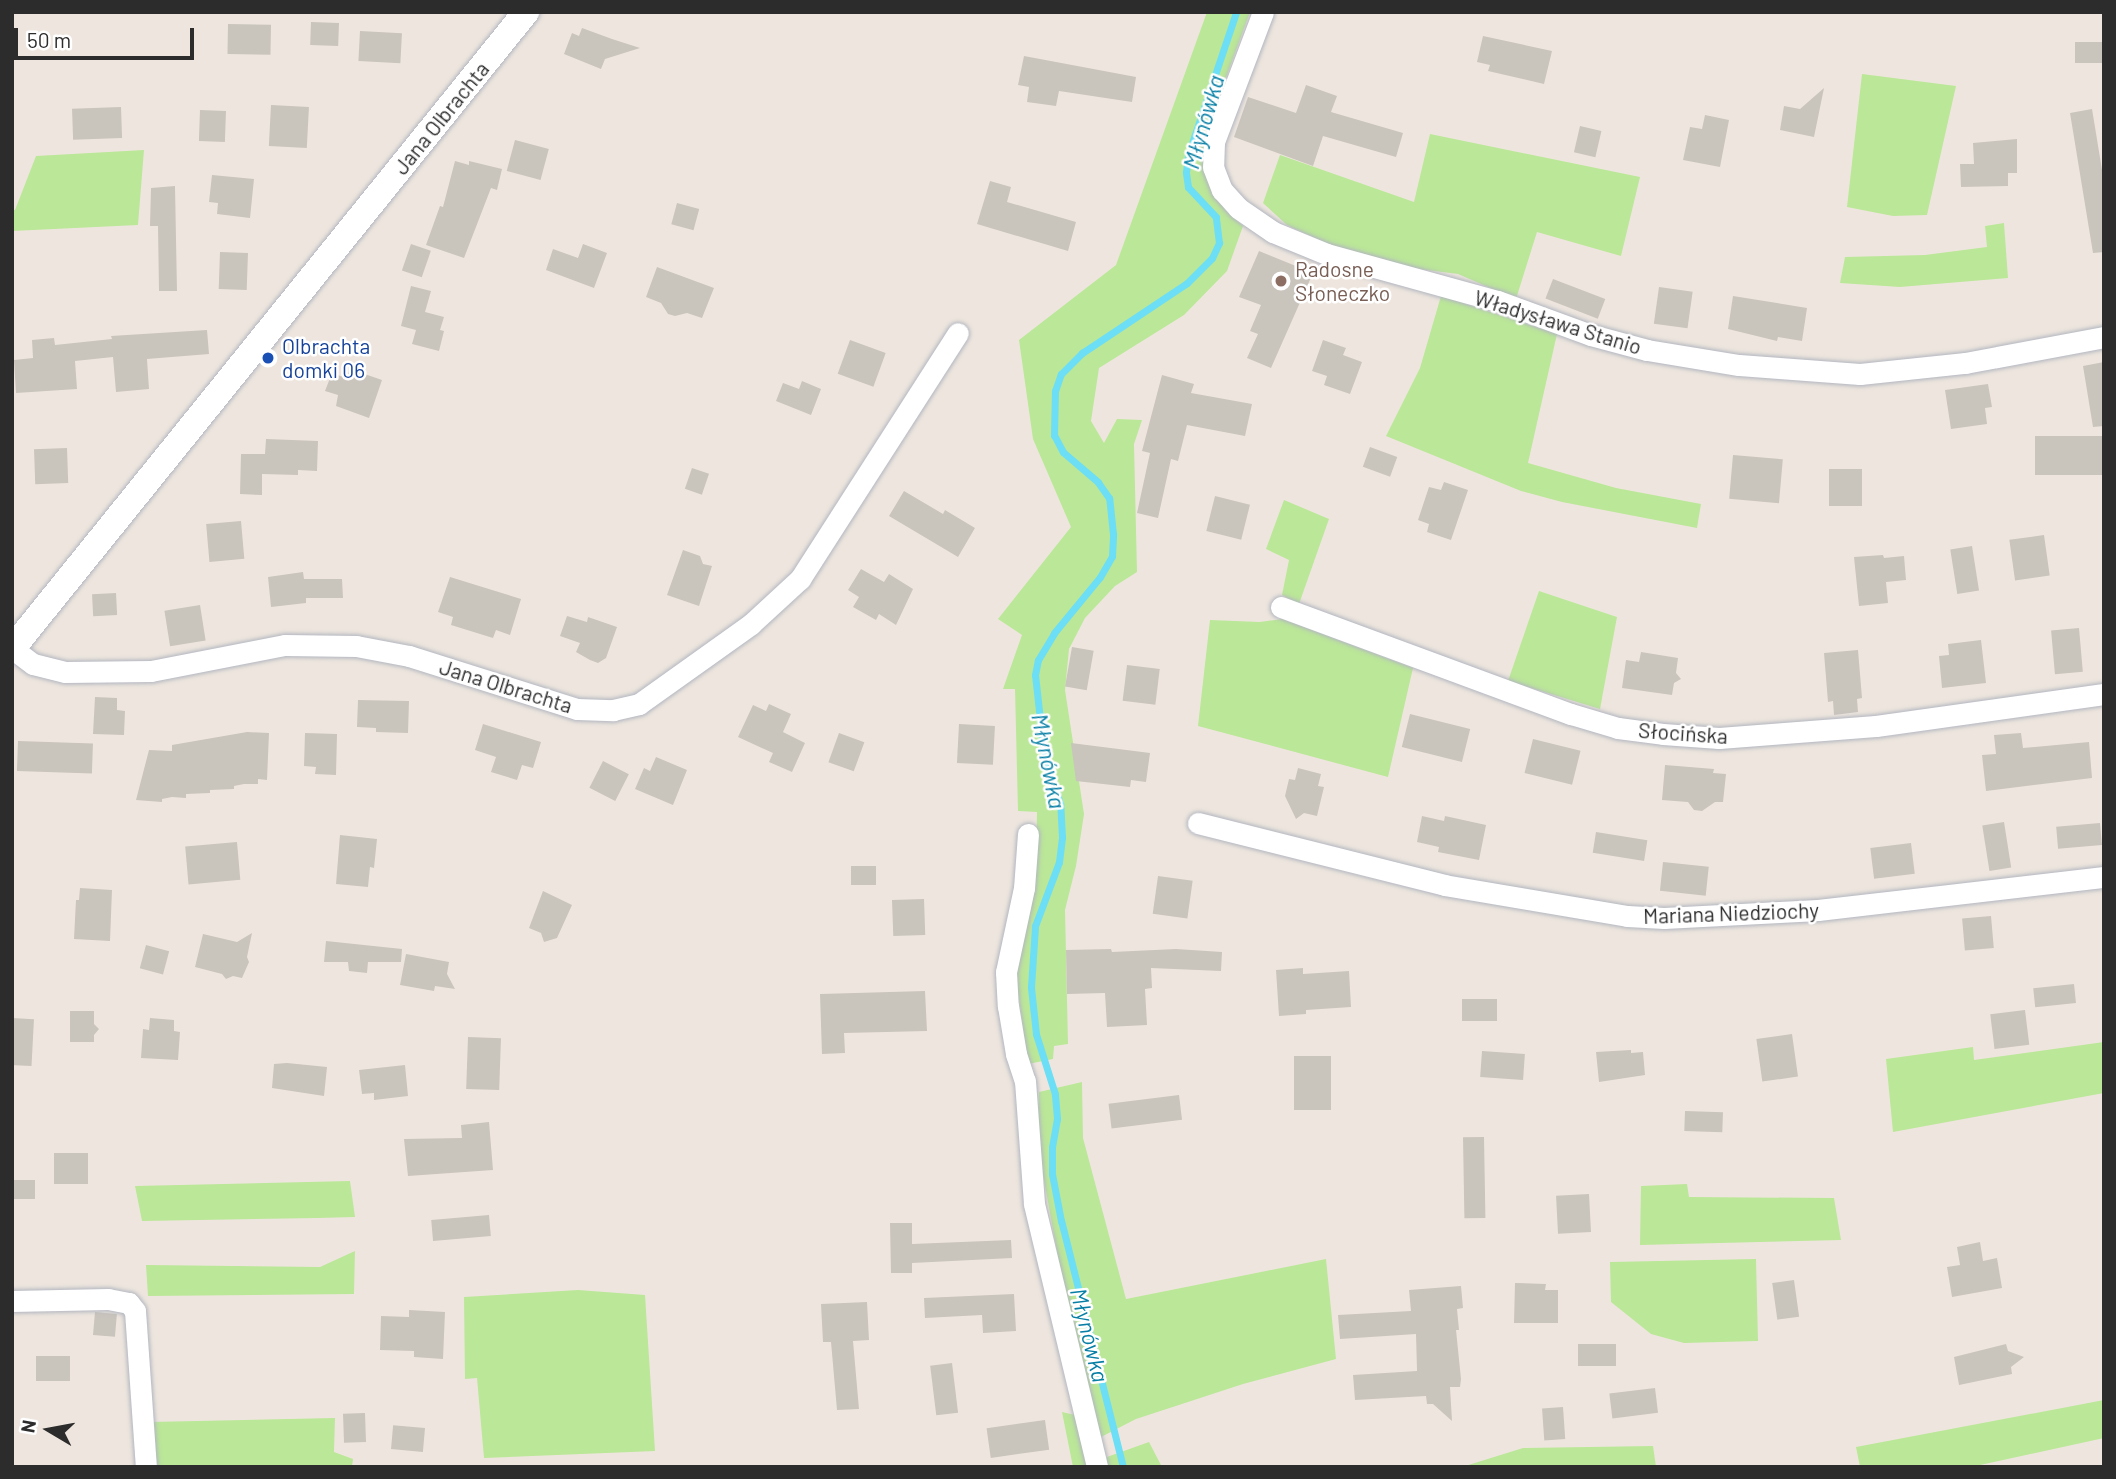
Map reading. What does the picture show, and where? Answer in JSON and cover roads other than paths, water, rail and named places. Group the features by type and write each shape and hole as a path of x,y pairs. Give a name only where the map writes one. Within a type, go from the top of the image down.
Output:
{"street":[{"name":"Jana Olbrachta","path":"526,12 13,649 33,664 65,672 89,672 151,671 285,645 356,646 409,656 577,709 613,710 639,704 751,624 800,579 958,333"},
{"name":"Władysława Stanio","path":"1262,12 1214,142 1213,167 1222,190 1238,208 1273,232 1327,254 1498,301 1591,335 1647,350 1739,365 1860,374 1965,363 2104,337"},
{"name":"Słocińska","path":"1281,607 1571,714 1618,728 1663,734 1719,738 1863,727 2104,694"},
{"name":"Mariana Niedziochy","path":"1198,823 1444,885 1652,917 1818,910 2104,877"},
{"path":"1028,834 1024,888 1006,972 1008,1006 1016,1054 1025,1081 1034,1204 1097,1467"},
{"path":"12,1301 108,1299 129,1303 135,1311 146,1467"}],"waterway":[{"name":"Młynówka","path":"1123,1467 1061,1221 1052,1174 1052,1147 1057,1118 1055,1094 1036,1034 1031,987 1035,926 1059,862 1062,837 1060,804 1043,747 1035,675 1038,660 1054,633 1100,577 1112,556 1113,534 1109,498 1098,482 1063,452 1054,435 1055,391 1061,374 1082,353 1187,283 1212,258 1219,243 1216,217 1188,187 1186,172 1188,155 1236,12"}],"place":[{"name":"Radosne Słoneczko","path":"1281,281"},
{"name":"Olbrachta domki 06","path":"268,358"}]}
